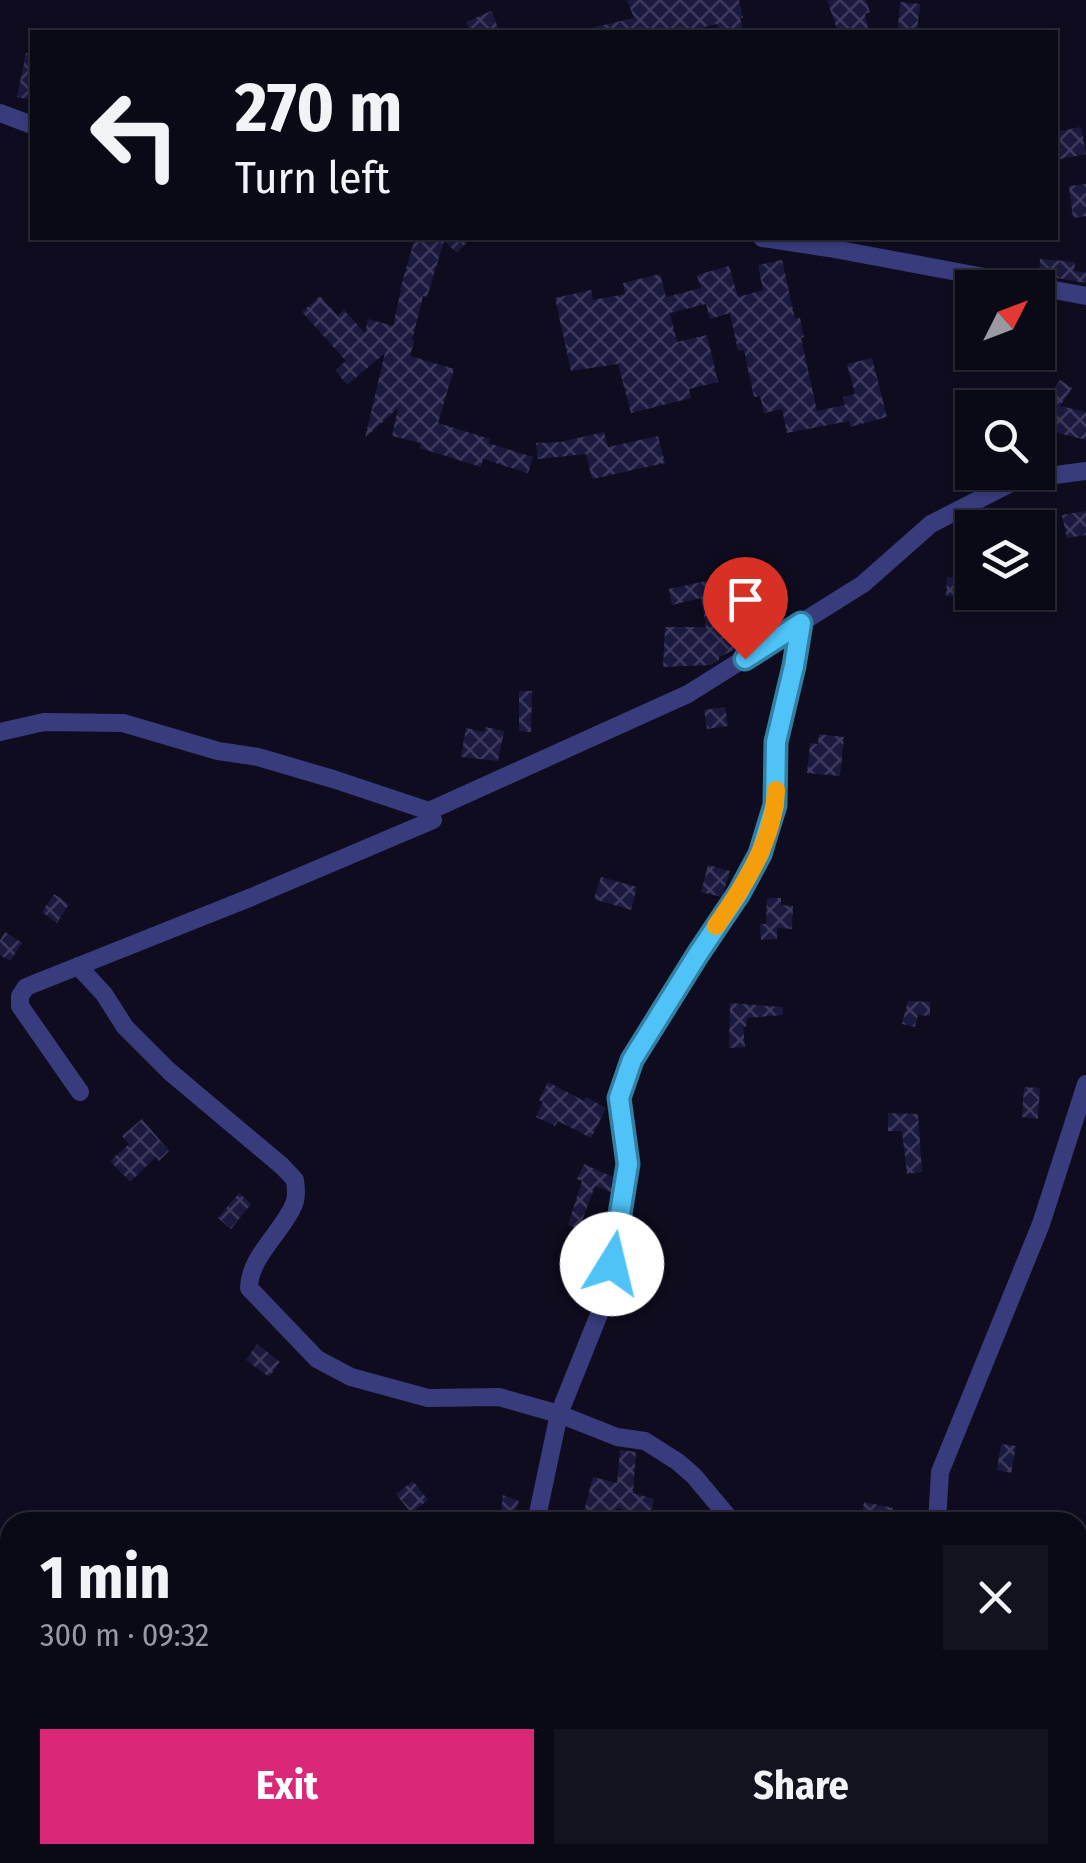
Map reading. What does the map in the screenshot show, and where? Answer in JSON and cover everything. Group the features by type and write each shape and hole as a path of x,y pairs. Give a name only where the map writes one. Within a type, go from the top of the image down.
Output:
{"street":[{"path":"0,113 30,124"},
{"path":"775,240 1086,296"},
{"path":"0,732 44,722 123,723 218,751 258,757 429,811 688,694 863,584 931,524 1017,480 1086,471"},
{"path":"538,1512 560,1414 606,1298 628,1164 619,1098 632,1060 760,854 775,805 776,742 801,623"},
{"path":"80,1092 20,1006 20,996 26,988 433,820 429,811"},
{"path":"78,966 104,994 126,1027 169,1071 296,1180 295,1202 268,1243 250,1288 317,1360 352,1377 428,1398 500,1397 560,1414 618,1437 646,1442 694,1476 724,1512"},
{"path":"938,1512 940,1472 1041,1224 1086,1084"}],"building":[{"path":"627,0 739,0 743,30 718,30 717,24 692,30 595,30 634,18"},
{"path":"827,0 866,0 869,30 837,30"},
{"path":"900,2 920,4 917,30 898,30"},
{"path":"491,11 499,30 470,30 466,22"},
{"path":"26,53 30,54 30,100 17,97"},
{"path":"1081,127 1086,154 1058,159 1058,131"},
{"path":"1086,184 1086,216 1073,218 1069,186"},
{"path":"414,240 469,240 457,253 444,241 427,297 423,296 410,356 454,369 438,423 533,457 528,473 483,459 481,467 392,436 398,408 365,438 385,353 347,385 335,370 346,361 302,312 320,296 338,316 344,310 365,333 368,319 393,326"},
{"path":"1040,259 1075,262 1074,271 1086,272 1086,283 1055,278 1055,270 1039,270"},
{"path":"782,260 795,319 800,318 817,411 845,405 843,397 855,394 847,364 872,358 887,417 850,427 849,421 787,433 782,409 764,413 760,396 754,397 744,350 738,351 730,313 710,319 706,304 670,313 677,342 707,335 718,382 689,389 691,398 631,413 618,364 571,371 555,298 591,290 593,300 625,294 623,283 660,274 666,297 701,288 697,275 729,266 738,297 763,290 758,265"},
{"path":"1060,380 1072,388 1060,406 1086,412 1086,440 1055,432 1053,390"},
{"path":"604,432 608,447 658,436 665,463 592,479 586,454 538,459 536,443 561,442"},
{"path":"1086,511 1086,535 1067,538 1062,515"},
{"path":"947,577 955,577 955,596 946,596"},
{"path":"720,578 738,648 711,665 663,667 665,627 706,627 701,598 672,605 669,589"},
{"path":"519,691 532,691 531,732 519,731"},
{"path":"725,707 728,726 707,729 704,710"},
{"path":"485,727 504,731 498,761 461,757 466,728 484,732"},
{"path":"819,734 844,737 840,776 807,773 810,743 818,744"},
{"path":"708,865 730,871 722,897 701,892"},
{"path":"601,877 637,887 631,910 594,899"},
{"path":"54,894 69,904 57,923 42,912"},
{"path":"767,898 781,898 781,905 793,906 792,929 777,928 777,939 761,940 760,924 766,924"},
{"path":"5,932 22,943 10,961 0,955 0,940"},
{"path":"908,1001 930,1002 930,1016 918,1015 915,1027 902,1024"},
{"path":"730,1003 783,1007 783,1015 747,1018 746,1027 743,1026 745,1047 729,1048"},
{"path":"548,1082 606,1108 591,1138 558,1121 555,1126 536,1117"},
{"path":"1024,1087 1040,1088 1038,1119 1022,1117"},
{"path":"888,1113 918,1114 922,1172 907,1174 902,1131 888,1131"},
{"path":"142,1119 169,1151 159,1161 156,1157 130,1182 110,1161 129,1144 122,1136"},
{"path":"584,1164 613,1177 611,1192 595,1186 579,1229 568,1225"},
{"path":"239,1193 251,1204 231,1229 218,1218"},
{"path":"257,1344 280,1362 269,1377 246,1360"},
{"path":"1001,1444 1016,1446 1011,1473 997,1470"},
{"path":"620,1450 636,1452 633,1493 654,1499 650,1512 617,1508 615,1512 584,1511 593,1477 617,1483"},
{"path":"413,1481 428,1500 410,1512 396,1494"},
{"path":"503,1495 519,1501 515,1512 501,1512"},
{"path":"864,1502 893,1508 892,1512 862,1512"}],"slow traffic":[{"path":"716,926 760,854 776,790"}],"route":[{"path":"612,1264 628,1164 619,1098 632,1060 760,854 775,805 776,742 801,623 745,659"}]}
